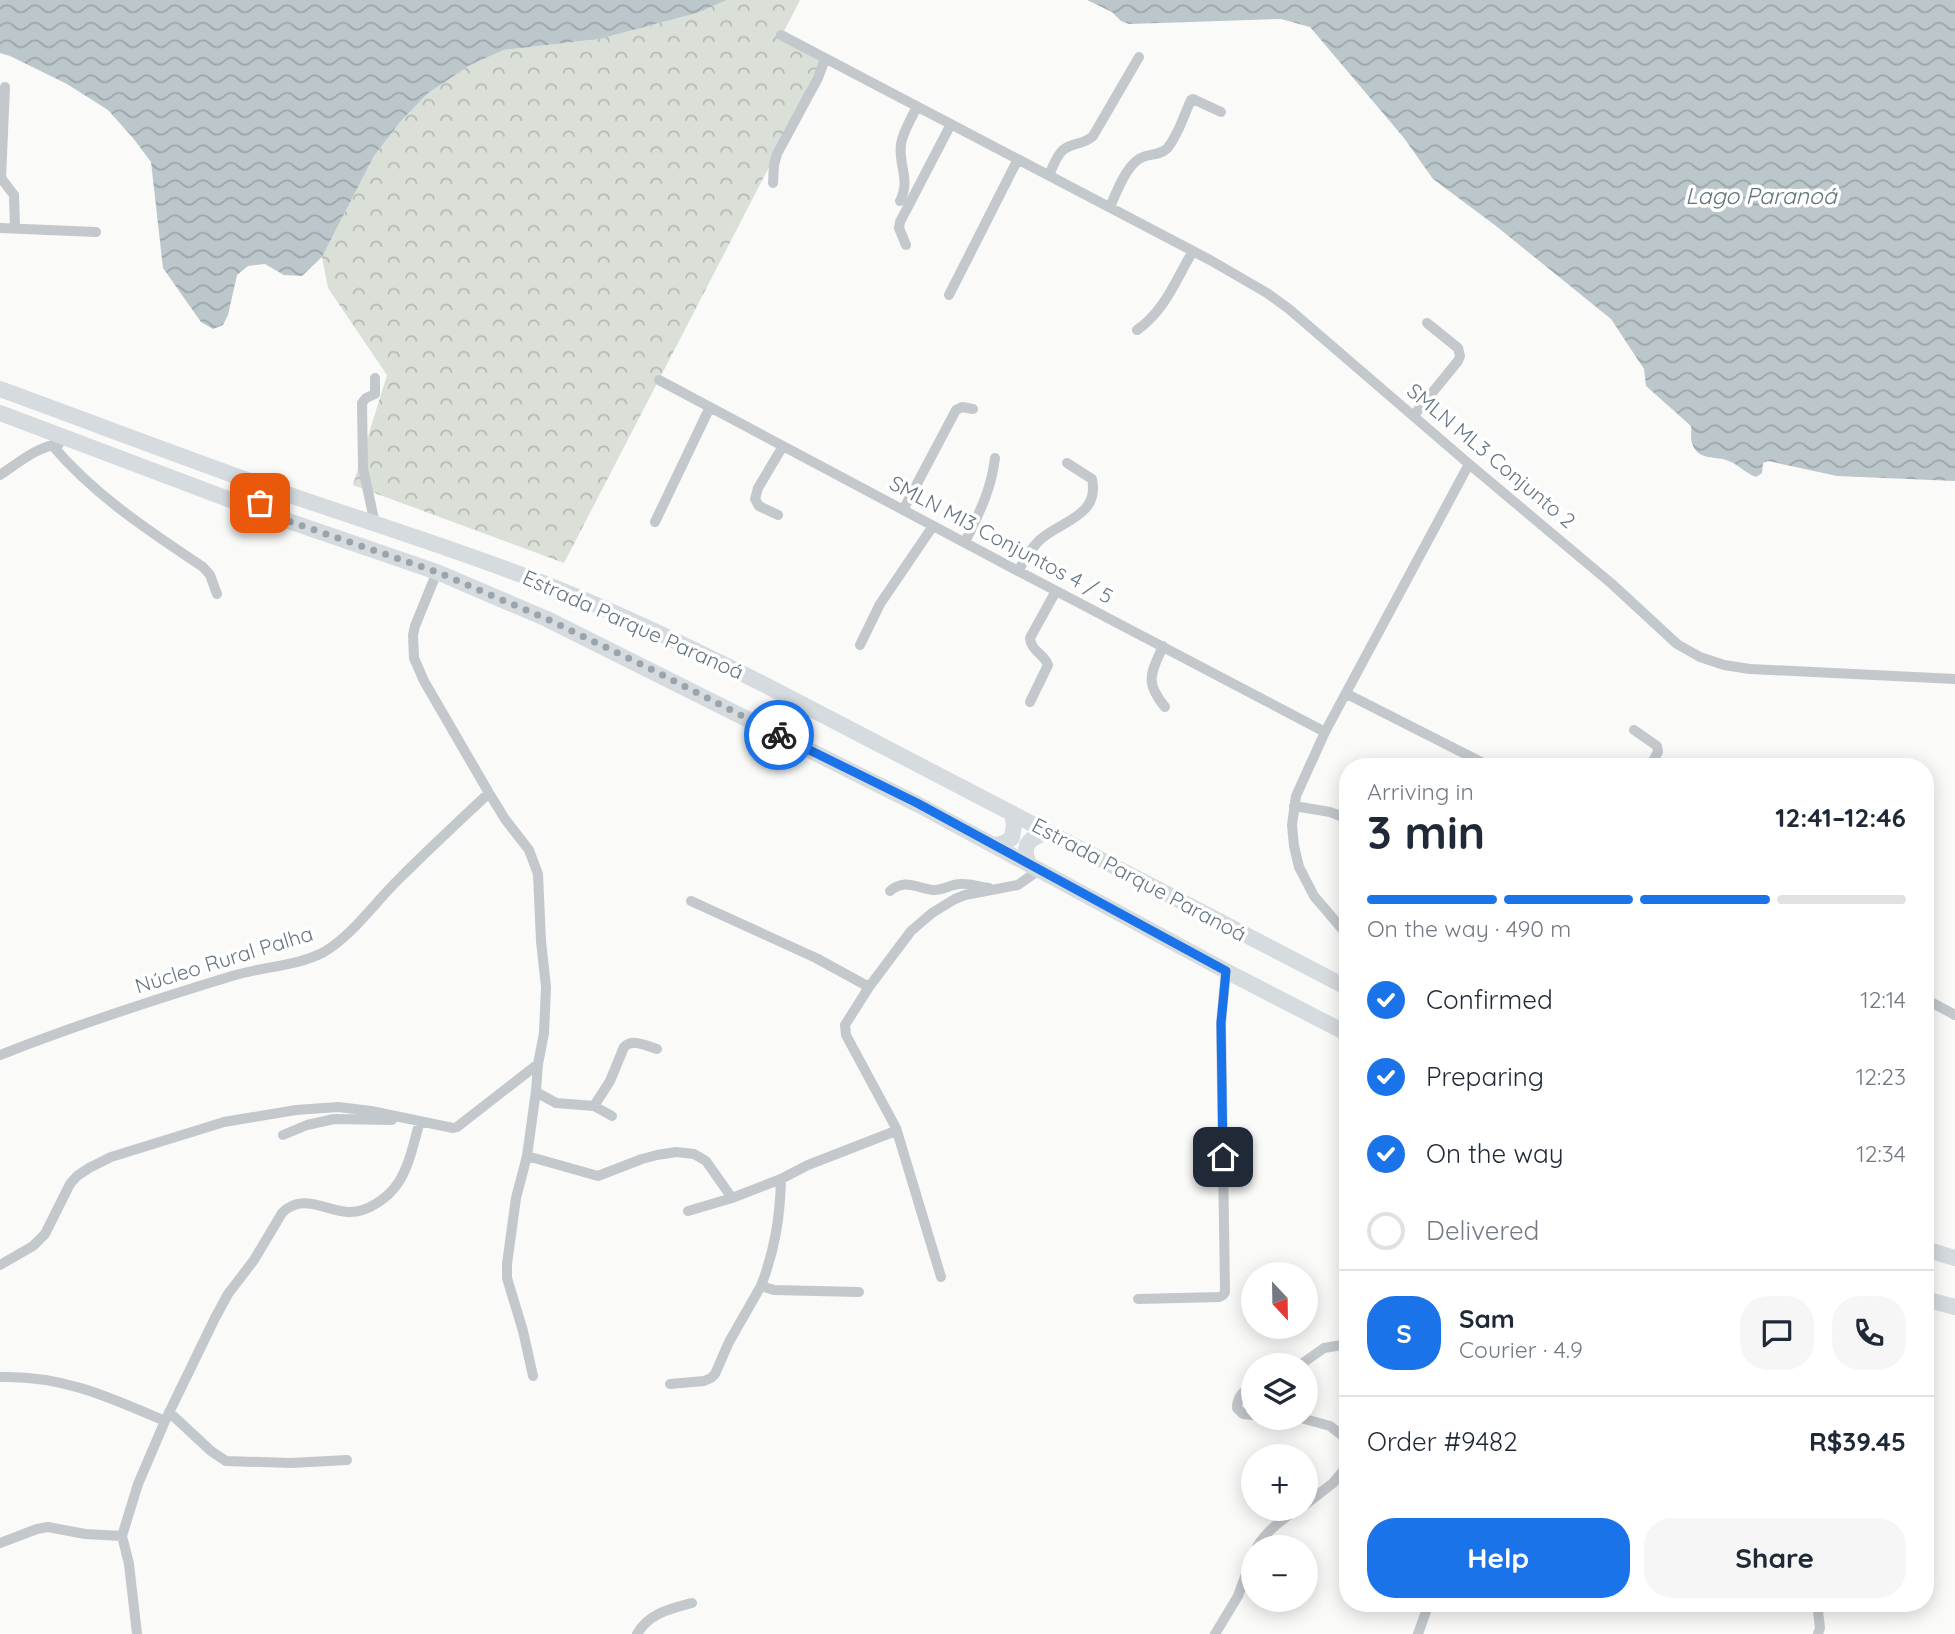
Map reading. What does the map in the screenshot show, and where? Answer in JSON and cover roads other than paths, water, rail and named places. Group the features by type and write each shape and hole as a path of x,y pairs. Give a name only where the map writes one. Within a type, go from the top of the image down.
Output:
{"main road":[{"name":"Estrada Parque Paranoá","path":"0,389 279,491 512,571 635,621 715,659 1339,983"},
{"name":"Estrada Parque Paranoá","path":"0,414 81,442 265,513 437,572 547,619 917,803 1339,1029"},
{"path":"265,513 260,503 261,497 279,491"},
{"path":"994,845 1012,838 1012,813"},
{"path":"1034,867 1026,852 1027,845 1033,838 1048,832"},
{"path":"1934,1252 1955,1258"},
{"path":"1934,1301 1955,1307"}],"street":[{"name":"SMLN ML3 Conjunto 2","path":"781,35 1210,260 1267,293 1612,584 1678,644 1700,657 1724,665 1750,669 1955,678"},
{"path":"1049,175 1062,150 1084,143 1093,136 1139,57"},
{"path":"774,183 777,154 818,78 825,58"},
{"path":"5,88 1,178 15,195 15,228"},
{"path":"1110,207 1119,186 1135,162 1169,148 1191,100 1221,112"},
{"path":"900,201 906,185 902,141 917,106"},
{"path":"906,246 899,229 900,222 951,124"},
{"path":"949,295 1018,159"},
{"path":"0,228 96,232"},
{"path":"1137,330 1161,308 1193,251"},
{"path":"1414,415 1460,356 1458,348 1427,323"},
{"path":"375,378 376,391 362,403 363,468 375,524"},
{"name":"SMLN MI3 Conjuntos 4 / 5","path":"659,380 1325,732"},
{"path":"655,522 710,407"},
{"path":"903,510 956,410 962,407 973,409"},
{"path":"0,475 52,445 81,442"},
{"path":"52,445 92,487 141,525 203,567 210,575 217,594"},
{"path":"778,515 759,506 755,499 758,488 783,446"},
{"path":"965,542 993,478 995,458"},
{"path":"1018,571 1042,538 1076,518 1091,497 1092,479 1067,463"},
{"path":"1339,925 1314,896 1299,867 1292,824 1299,787 1325,732 1469,464"},
{"path":"860,645 880,604 933,526"},
{"path":"437,572 415,626 414,658 424,681 489,793 529,850 538,874 546,987 544,1033 527,1156 516,1198 507,1264 507,1278 533,1376"},
{"path":"1030,702 1048,666 1045,658 1033,648 1030,638 1056,591"},
{"path":"1163,646 1151,681 1154,693 1165,707"},
{"path":"1347,694 1473,758"},
{"path":"1634,730 1657,746 1658,752 1655,758"},
{"name":"Núcleo Rural Palha","path":"0,1055 120,1011 233,975 308,959 323,952 338,942 489,793"},
{"path":"1294,806 1339,816"},
{"path":"941,1277 896,1128 844,1032 845,1025 869,987 911,931 932,913 955,899 1018,885 1034,867"},
{"path":"890,891 908,883 933,890 959,884 995,890"},
{"path":"691,901 816,958 869,987"},
{"path":"1138,1299 1219,1297 1225,1292 1221,1023 1226,971"},
{"path":"1934,1004 1955,1015"},
{"path":"594,1106 607,1087 624,1047 633,1042 657,1049"},
{"path":"0,1265 33,1246 45,1234 64,1193 77,1176 111,1157 224,1122 272,1113 338,1107 371,1111 448,1128 457,1127 538,1064"},
{"path":"536,1092 556,1103 594,1106 612,1116"},
{"path":"283,1135 307,1125 334,1119 402,1119"},
{"path":"137,1634 130,1564 122,1536 138,1484 167,1417 228,1294 254,1260 282,1213 293,1204 349,1212 367,1208 389,1194 406,1167 420,1121"},
{"path":"688,1211 732,1198 780,1179 808,1165 893,1132 896,1128"},
{"path":"527,1156 598,1176 657,1155 676,1152 694,1154 706,1161 732,1198"},
{"path":"670,1384 704,1381 715,1374 729,1342 761,1286 769,1264 778,1232 780,1179"},
{"path":"761,1286 774,1290 859,1292"},
{"path":"1317,1353 1324,1348 1339,1346"},
{"path":"0,1377 63,1382 167,1417 226,1461 291,1463 347,1460"},
{"path":"1241,1396 1237,1403 1241,1412"},
{"path":"1318,1422 1339,1433"},
{"path":"1318,1495 1339,1476"},
{"path":"1264,1535 1279,1521"},
{"path":"0,1543 48,1527 85,1534 122,1536"},
{"path":"1215,1634 1241,1588"},
{"path":"637,1634 644,1623 655,1615 692,1603"},
{"path":"1419,1634 1426,1612"},
{"path":"1818,1612 1818,1634"}],"water":[{"path":"0,0 727,0 697,13 599,39 504,50 470,65 427,94 400,122 374,156 322,257 302,276 284,275 265,264 248,266 237,275 228,315 223,325 213,329 201,322 163,268 151,162 108,110 67,84 0,53"},
{"name":"Lago Paranoá","path":"1087,0 1955,0 1955,481 1837,476 1768,461 1763,463 1762,473 1756,477 1730,461 1702,455 1692,443 1691,426 1646,386 1644,369 1611,319 1433,179 1404,138 1310,27 1281,19 1129,24"}]}
